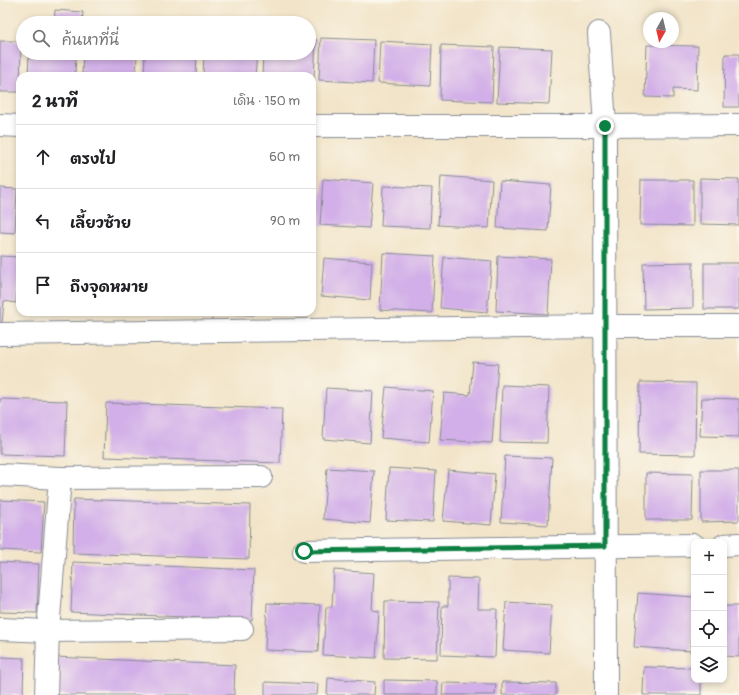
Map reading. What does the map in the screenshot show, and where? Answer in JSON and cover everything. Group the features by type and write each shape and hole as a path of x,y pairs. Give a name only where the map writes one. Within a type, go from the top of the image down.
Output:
{"street":[{"path":"598,33 605,126 606,695"},
{"path":"316,126 739,125"},
{"path":"0,126 16,126"},
{"path":"0,334 605,326 739,326"},
{"path":"0,475 60,478 261,477"},
{"path":"46,695 48,631 60,478"},
{"path":"727,545 739,544"},
{"path":"304,551 691,545"},
{"path":"0,629 48,631 242,629"}],"building":[{"path":"55,10 83,12 83,16 55,16"},
{"path":"321,38 374,40 372,83 319,80"},
{"path":"0,41 16,41 16,60 21,60 20,72 16,72 16,92 0,92"},
{"path":"380,41 432,44 430,86 378,83"},
{"path":"441,45 494,47 492,102 440,100"},
{"path":"679,46 698,46 697,90 673,89 673,98 645,97 647,48 679,48"},
{"path":"500,47 552,49 549,104 497,102"},
{"path":"725,54 739,54 739,107 724,107"},
{"path":"29,60 76,60 75,72 28,72"},
{"path":"83,60 137,60 136,72 82,72"},
{"path":"145,60 197,60 196,72 144,72"},
{"path":"204,60 256,60 255,72 203,72"},
{"path":"263,60 315,60 314,72 262,72"},
{"path":"441,176 492,180 489,228 438,225"},
{"path":"700,178 739,179 739,225 700,224"},
{"path":"323,179 373,183 369,228 320,225"},
{"path":"641,180 693,180 693,226 640,225"},
{"path":"500,181 551,185 548,231 497,228"},
{"path":"383,186 432,188 430,228 381,226"},
{"path":"0,188 16,189 15,233 0,232"},
{"path":"383,253 435,256 432,313 380,310"},
{"path":"0,256 16,257 16,303 4,301 2,324 0,324"},
{"path":"498,256 551,259 548,314 496,311"},
{"path":"444,257 492,261 487,312 440,308"},
{"path":"324,258 372,262 370,300 321,296"},
{"path":"693,262 693,308 644,309 643,263"},
{"path":"704,263 739,263 739,309 704,309"},
{"path":"473,362 498,364 492,443 440,440 444,393 470,395"},
{"path":"640,382 696,383 695,455 639,454"},
{"path":"502,385 549,387 547,443 500,442"},
{"path":"386,387 433,391 429,442 381,438"},
{"path":"326,388 373,391 370,443 323,439"},
{"path":"702,398 739,399 739,437 700,436"},
{"path":"0,399 67,401 65,456 0,454"},
{"path":"106,403 282,409 280,463 104,457"},
{"path":"505,456 552,458 548,525 501,522"},
{"path":"327,468 374,471 370,523 323,519"},
{"path":"389,468 436,471 433,522 386,520"},
{"path":"448,470 495,474 491,525 443,521"},
{"path":"701,470 739,470 739,521 701,522"},
{"path":"646,473 693,474 692,520 646,520"},
{"path":"74,499 250,505 249,559 73,553"},
{"path":"0,500 44,502 41,552 0,550"},
{"path":"0,562 39,564 37,613 0,612"},
{"path":"73,562 254,570 252,620 71,612"},
{"path":"334,570 374,573 372,610 379,611 376,658 323,655 326,607 332,607"},
{"path":"448,578 479,579 478,609 497,609 495,657 441,655 442,606 448,606"},
{"path":"638,593 691,597 691,651 634,647"},
{"path":"385,601 439,602 437,659 384,658"},
{"path":"506,602 552,605 549,653 503,650"},
{"path":"267,603 320,605 318,652 265,650"},
{"path":"727,606 739,606 739,657 727,656"},
{"path":"0,657 24,658 23,695 0,695"},
{"path":"54,657 235,665 234,695 52,695"},
{"path":"644,667 691,668 691,683 701,683 701,695 643,695"},
{"path":"328,678 375,682 374,695 327,695"},
{"path":"384,680 437,681 437,695 384,695"},
{"path":"265,682 318,684 317,695 265,695"},
{"path":"502,682 556,683 556,695 502,695"},
{"path":"443,683 496,684 495,695 442,695"}],"route":[{"path":"304,551 605,546 605,126"}]}
